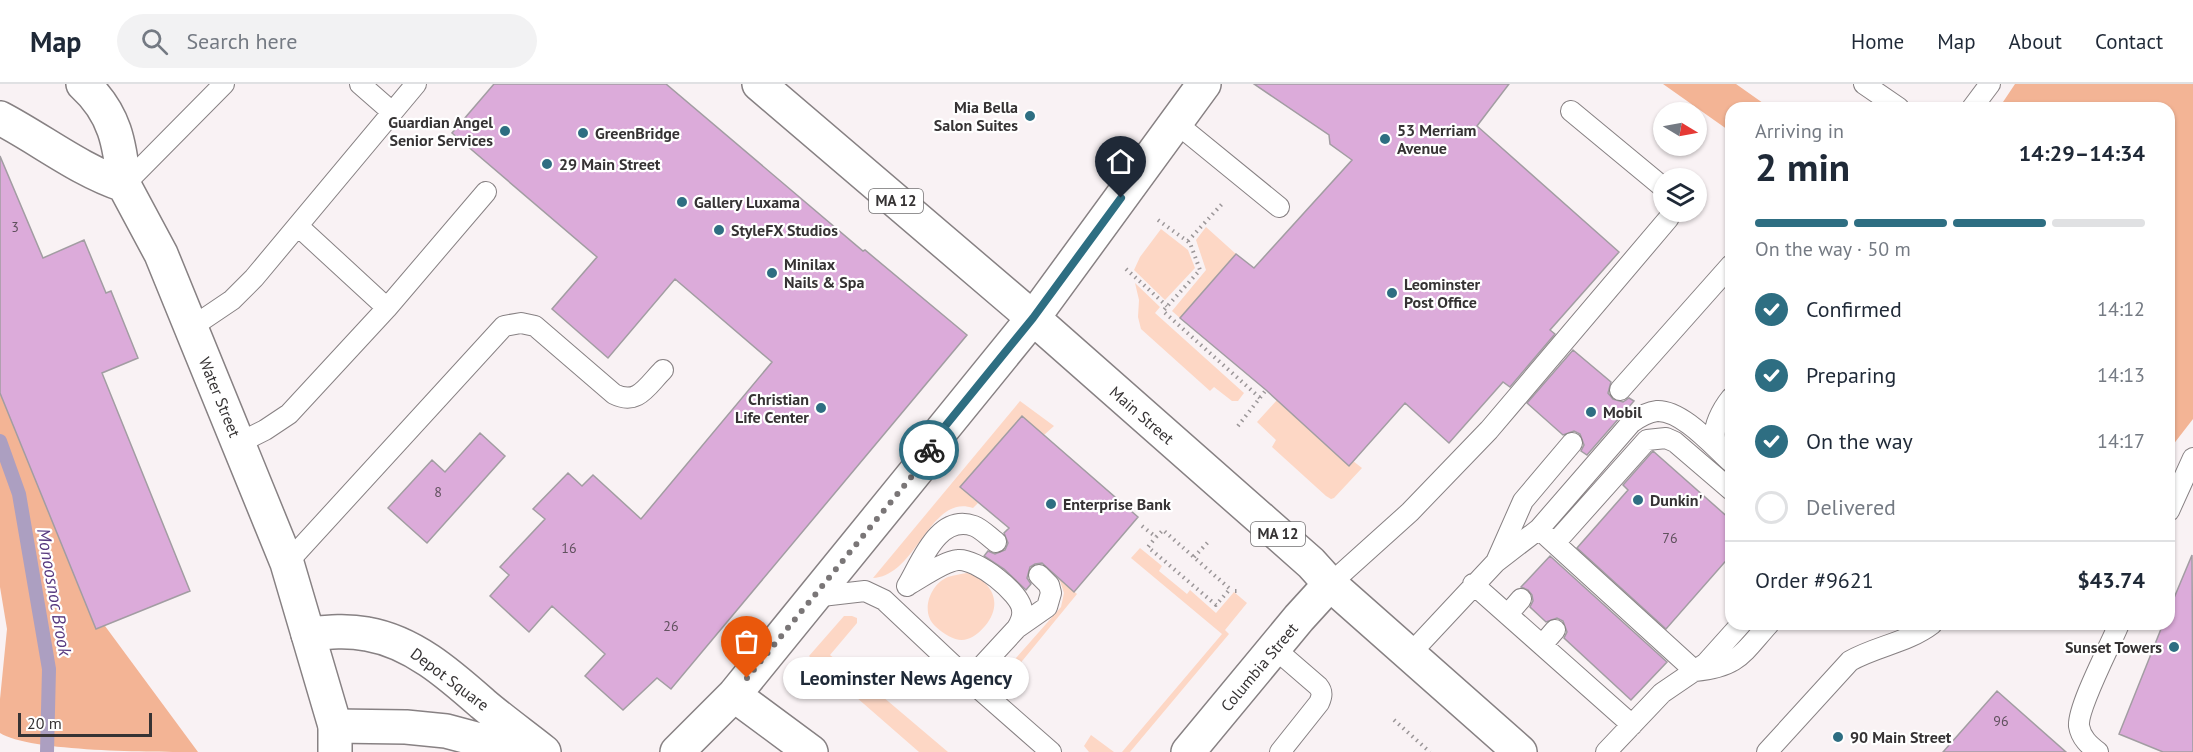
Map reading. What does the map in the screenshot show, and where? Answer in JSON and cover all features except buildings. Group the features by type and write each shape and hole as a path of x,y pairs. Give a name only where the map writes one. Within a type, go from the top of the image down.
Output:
{"main road":[{"path":"0,118 79,166 123,185 120,152 112,122 102,103 83,84"},
{"name":"Main Street","path":"759,84 1033,318 1311,563 1330,584 1520,752"},
{"path":"677,752 734,695 917,470 942,430 1033,318 1204,84"},
{"name":"Water Street","path":"123,185 161,254 287,563 335,739"},
{"name":"Columbia Street","path":"1188,752 1330,584"},
{"name":"Depot Square","path":"308,634 347,631 368,634 392,640 413,650 466,688 544,752"},
{"path":"734,695 811,752"},
{"path":"335,739 406,727 446,731 525,752"}],"lane":[{"path":"123,185 224,84"},
{"path":"360,84 392,112"},
{"path":"192,327 232,300 254,278 416,84"},
{"path":"1864,84 1890,102"},
{"path":"1976,102 1990,84"},
{"path":"1570,111 1653,179"},
{"path":"1176,123 1279,207"},
{"path":"238,443 265,430 289,414 387,308 486,192"},
{"path":"1330,584 1410,512 1489,430 1665,222"},
{"path":"298,226 387,308"},
{"path":"1620,390 1725,272"},
{"path":"287,563 504,326 521,323 535,326 614,394 624,399 635,398 663,370"},
{"path":"1725,405 1717,424 1715,440 1725,455"},
{"path":"1410,654 1473,584 1496,562 1539,529 1631,423 1644,414 1659,411 1685,421 1725,457"},
{"path":"1558,552 1647,440 1666,438 1675,442 1725,485"},
{"path":"1496,562 1523,501 1572,443"},
{"path":"2175,498 2193,458"},
{"path":"891,608 941,532 962,523 973,525 996,542"},
{"path":"1539,529 1558,552 1629,619 1664,650 1695,670 1718,669 1728,665 1739,657 1764,630"},
{"path":"908,585 949,562 958,560 975,563 984,568 1020,603 1023,611 1017,628"},
{"path":"969,680 1017,628 1047,607 1051,593 1049,585 1039,576"},
{"path":"1473,584 1542,645 1585,670 1618,700 1632,725"},
{"path":"813,597 865,591 874,594 1051,752"},
{"path":"1508,614 1521,599"},
{"path":"1542,645 1555,630"},
{"path":"1606,752 1662,693 1718,652 1736,630"},
{"path":"1767,752 1850,661 1924,630"},
{"path":"2098,752 2086,742 2081,733 2080,714 2116,630"},
{"path":"1274,648 1322,690 1319,703 1280,752"}],"path":[{"path":"1158,220 1188,241 1200,270 1163,311 1260,398"},
{"path":"1188,241 1204,224"},
{"path":"1126,269 1167,306"},
{"path":"1238,426 1266,390"},
{"path":"1142,526 1156,537"},
{"path":"1163,530 1230,589 1216,604 1149,547 1156,537 1163,530"},
{"path":"1194,557 1210,540"},
{"path":"1394,720 1430,752"}],"shaded area":[{"path":"1663,84 1736,84 1762,102 1725,102 1725,128 1707,115 1707,102 1688,102"},
{"path":"2015,84 2193,84 2193,419 2175,442 2175,102 2003,102"},
{"path":"1206,227 1236,254 1180,318 1172,311 1206,270 1196,240"},
{"path":"1161,229 1188,250 1195,268 1165,300 1134,270 1140,257"},
{"path":"1135,283 1160,307 1155,313 1244,393 1238,401 1232,401 1214,387 1210,391 1141,329"},
{"path":"0,390 91,607 198,752 94,750 37,744 0,733 0,699 7,629 0,587"},
{"path":"1277,400 1349,466 1353,461 1362,468 1334,498 1326,496 1272,447 1276,440 1257,422"},
{"path":"1020,401 1054,426 1044,435 1022,416 960,487 978,503 973,508 958,507 945,512 901,564 888,574 873,578"},
{"path":"1140,548 1162,566 1159,571 1187,594 1190,590 1216,613 1234,592 1247,603 1225,630 1229,634 1130,752 1122,752 1222,634 1131,558"},
{"path":"967,573 983,581 989,587 994,609 991,617 979,632 973,637 961,640 948,636 935,626 928,613 928,606 936,586 950,576"},
{"path":"1059,578 1077,594 1005,682 1003,673 1061,607 1064,593"},
{"path":"844,616 857,618 857,623 830,655 948,752 919,752 809,656"},
{"path":"1091,735 1114,752 1089,752 1084,746"}],"waterway":[{"name":"Monoosnoc Brook","path":"0,441 19,494 49,669 47,752"}],"way so far":[{"path":"747,678 917,470 929,450"}],"place":[{"name":"Mia Bella Salon Suites","path":"1030,116"},
{"name":"Guardian Angel Senior Services","path":"505,131"},
{"name":"GreenBridge","path":"583,133"},
{"name":"53 Merriam Avenue","path":"1385,139"},
{"name":"29 Main Street","path":"547,164"},
{"name":"Gallery Luxama","path":"682,202"},
{"name":"StyleFX Studios","path":"719,230"},
{"name":"Minilax Nails & Spa","path":"772,273"},
{"name":"Leominster Post Office","path":"1392,293"},
{"name":"Christian Life Center","path":"821,408"},
{"name":"Mobil","path":"1591,412"},
{"name":"Dunkin'","path":"1638,500"},
{"name":"Enterprise Bank","path":"1051,504"},
{"name":"Sunset Towers","path":"2174,647"},
{"name":"Leominster News Agency","path":"747,678"},
{"name":"90 Main Street","path":"1838,737"}],"route":[{"path":"929,450 942,430 998,364 1121,198"}]}
